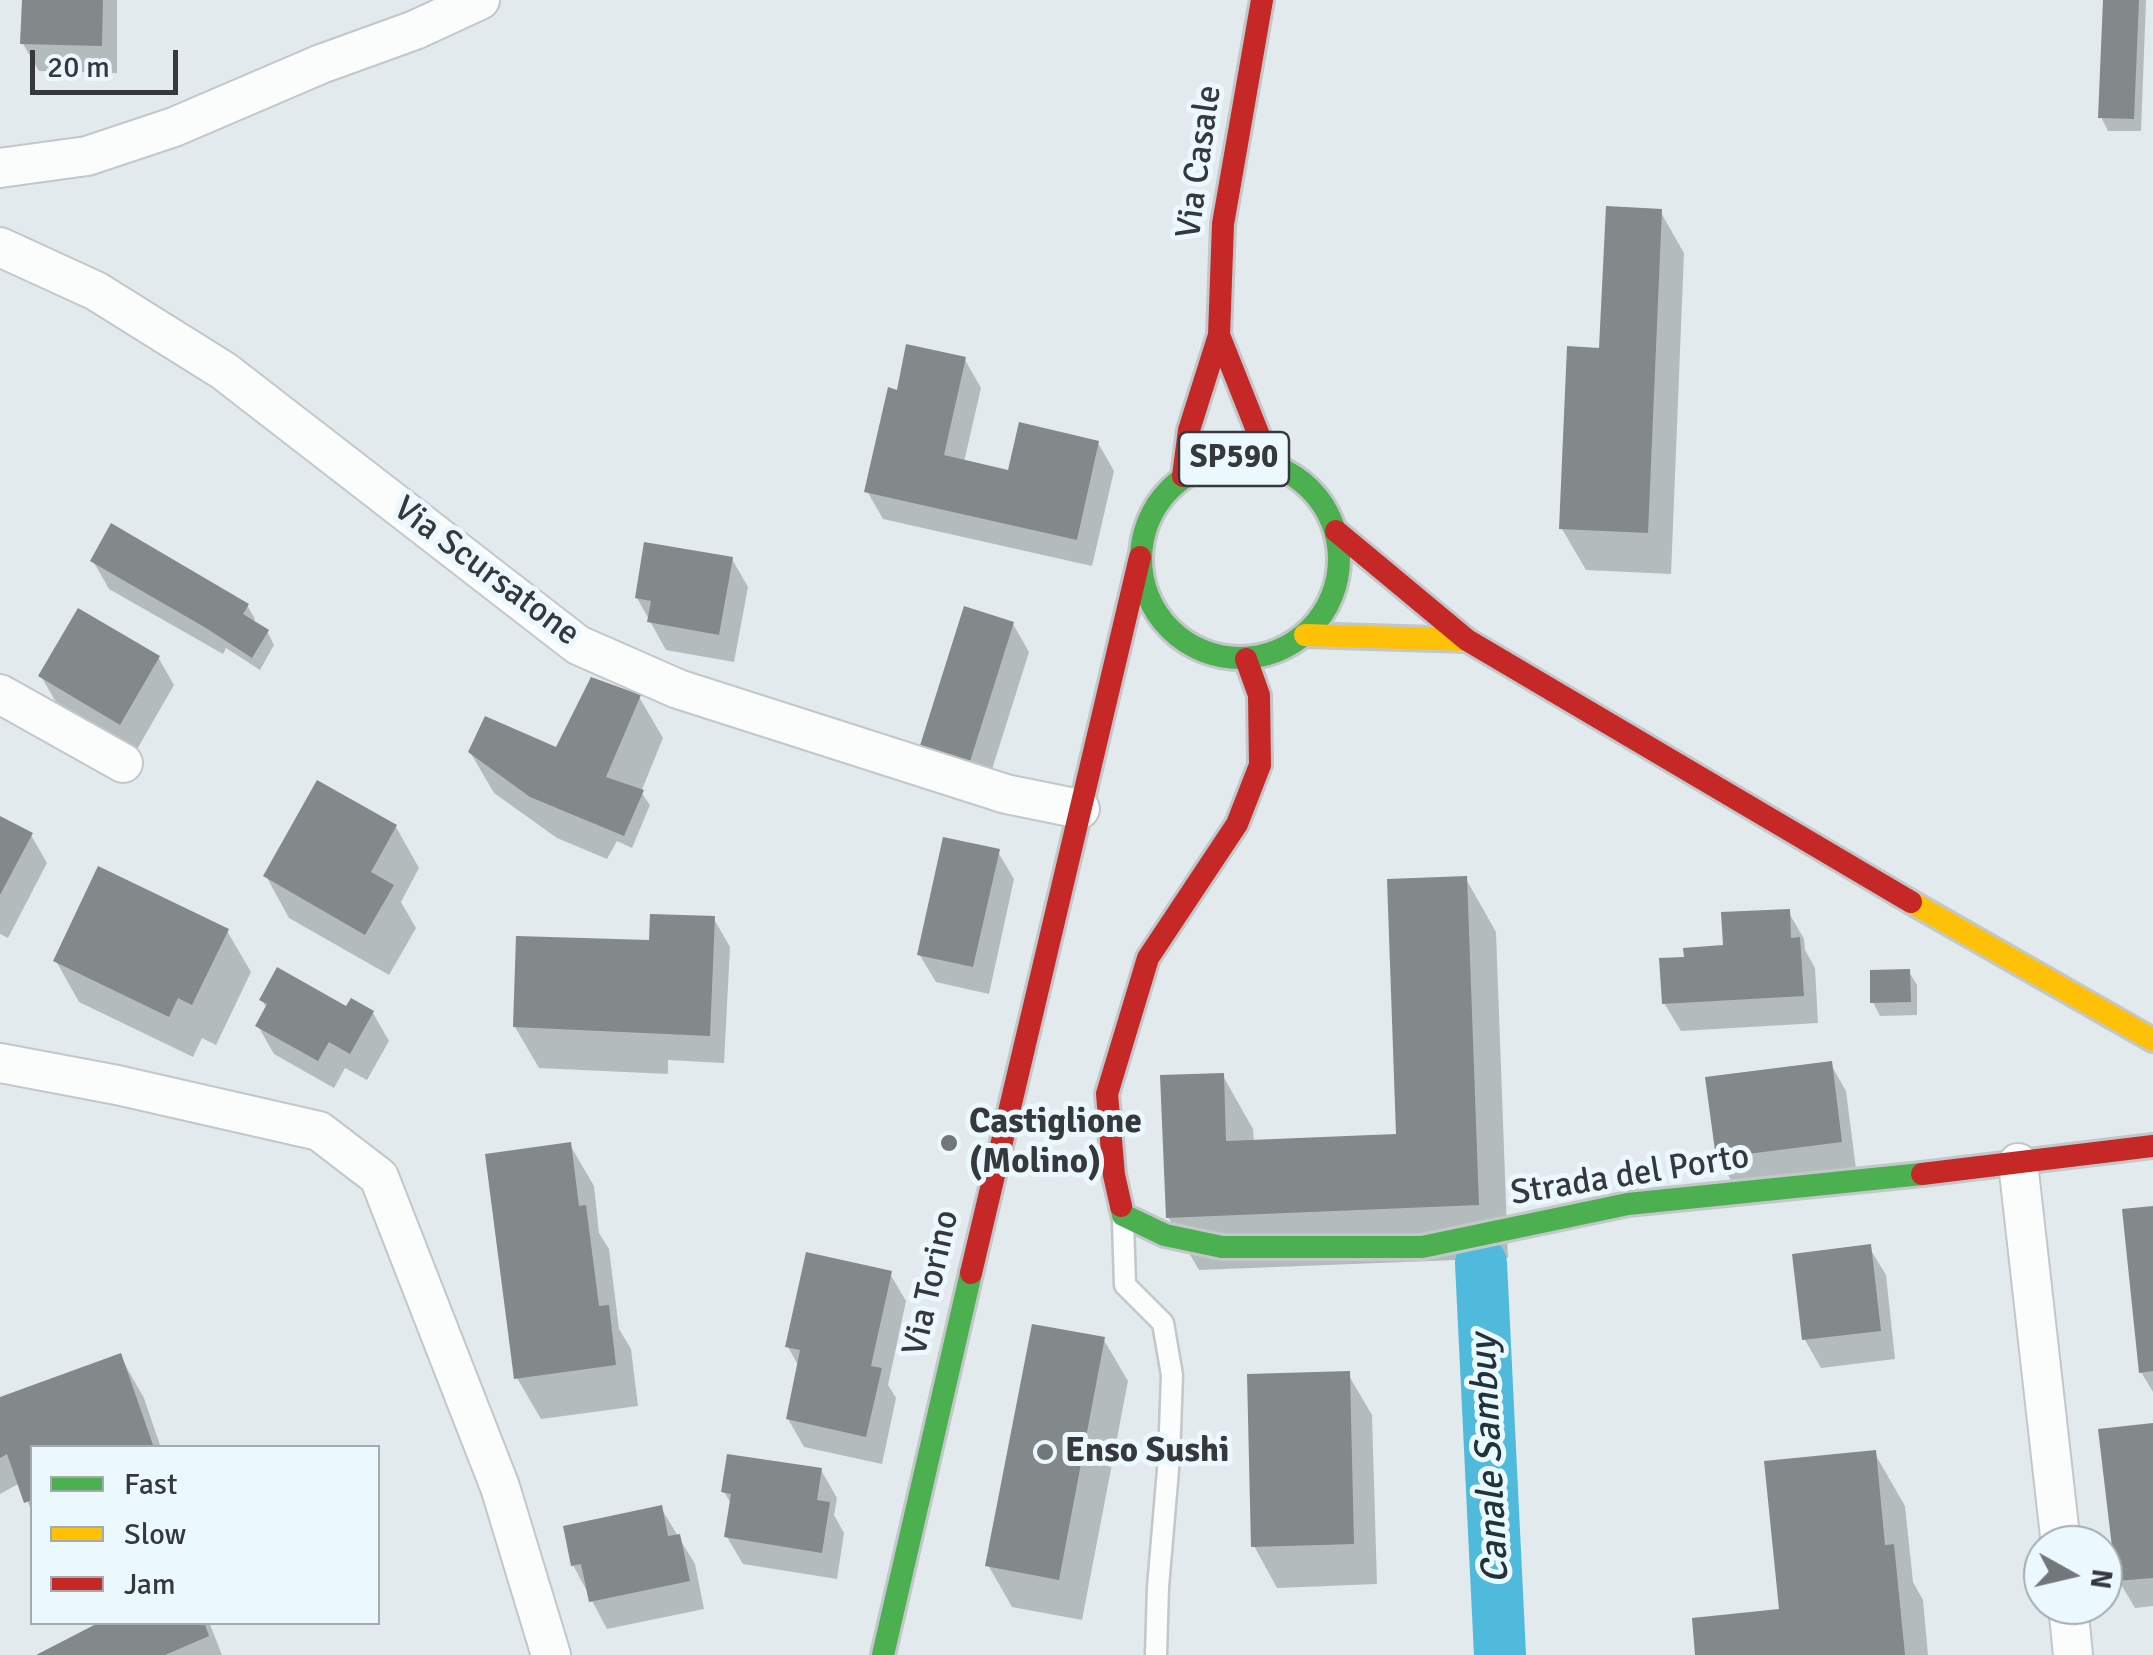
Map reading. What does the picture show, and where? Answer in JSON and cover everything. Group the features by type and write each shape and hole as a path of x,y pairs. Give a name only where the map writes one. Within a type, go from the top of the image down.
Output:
{"main road":[{"name":"Via Casale","path":"1219,335 1222,224 1262,0"},
{"name":"SP590","path":"1219,335 1270,463"},
{"name":"SP590","path":"1183,476 1188,430 1219,335"},
{"name":"SP590","path":"1096,754 1146,526 1160,498 1183,476 1210,463 1240,458 1270,463 1300,478 1322,501 1336,531"},
{"path":"1140,557 1145,590 1177,648 1246,659 1278,652 1304,635 1323,614 1335,588 1340,560 1336,531"},
{"path":"1336,531 1467,640 1983,945 2153,1040"},
{"path":"1304,635 1467,640"},
{"path":"1123,1215 1114,1174 1107,1094 1148,958 1237,824 1260,765 1259,696 1246,659"},
{"name":"SP590","path":"1096,754 1124,710"},
{"name":"Via Torino","path":"882,1655 1096,754"},
{"name":"Strada del Porto","path":"1123,1215 1165,1235 1222,1247 1422,1247 1628,1204 2153,1146"}],"street":[{"path":"0,168 87,156 174,128 480,0"},
{"name":"Via Scursatone","path":"0,247 96,291 224,372 578,644 678,689 1006,794 1080,810"},
{"path":"0,694 123,764"},
{"path":"0,1064 118,1085 319,1132 379,1177 500,1488 551,1655"},
{"path":"2018,1163 2059,1525"},
{"path":"2070,1625 2073,1655"}],"lane":[{"path":"1123,1215 1125,1285 1163,1323 1172,1375 1156,1655"}],"building":[{"path":"22,0 103,0 102,46 20,44"},
{"path":"2103,0 2139,0 2134,119 2098,118"},
{"path":"1606,206 1662,209 1648,533 1559,529 1567,346 1599,348"},
{"path":"906,344 966,357 944,455 1008,470 1019,422 1099,441 1077,540 864,492 888,387 897,390"},
{"path":"111,523 249,604 243,614 269,630 252,658 90,561"},
{"path":"644,542 733,557 719,635 647,622 651,601 635,598"},
{"path":"964,606 1014,622 967,771 917,755"},
{"path":"78,608 160,656 120,725 38,676"},
{"path":"591,677 641,695 606,777 644,790 624,836 530,797 468,752 485,716 556,747"},
{"path":"317,780 397,825 371,872 394,885 365,935 263,876"},
{"path":"0,816 33,833 0,895"},
{"path":"943,837 1000,849 973,967 917,955"},
{"path":"98,866 229,929 192,1005 178,998 169,1017 53,961"},
{"path":"1467,876 1479,1205 1166,1218 1160,1075 1224,1073 1226,1141 1396,1134 1387,879"},
{"path":"1790,909 1791,938 1800,937 1804,996 1662,1004 1659,958 1684,957 1683,948 1723,945 1721,912"},
{"path":"650,914 715,916 710,1036 513,1027 516,936 649,940"},
{"path":"277,967 346,1006 351,998 374,1011 350,1054 329,1042 318,1061 255,1026 267,1004 259,1000"},
{"path":"1910,969 1911,1002 1870,1003 1870,970"},
{"path":"1832,1061 1842,1142 1716,1158 1705,1077"},
{"path":"571,1142 579,1206 586,1205 599,1306 609,1305 616,1365 514,1379 485,1154"},
{"path":"2153,1206 2153,1371 2139,1373 2122,1209"},
{"path":"1871,1244 1881,1331 1802,1340 1792,1254"},
{"path":"806,1252 892,1271 871,1366 882,1368 866,1437 786,1419 800,1350 785,1347"},
{"name":"Enso Sushi","path":"1032,1324 1105,1337 1059,1580 985,1566"},
{"path":"121,1353 153,1445 30,1445 30,1501 24,1503 7,1454 0,1458 0,1397"},
{"path":"1350,1371 1354,1544 1251,1547 1247,1374"},
{"path":"2153,1423 2153,1578 2123,1580 2123,1525 2109,1525 2098,1429"},
{"path":"1876,1450 1885,1545 1894,1544 1905,1655 1695,1655 1692,1618 1779,1609 1764,1461"},
{"path":"727,1454 822,1468 817,1500 830,1502 822,1553 724,1537 731,1494 721,1492"},
{"path":"662,1505 668,1536 680,1534 690,1581 589,1602 581,1564 571,1566 563,1526"},
{"path":"94,1625 205,1625 209,1636 165,1655 36,1655"}],"waterway":[{"name":"Canale Sambuy","path":"1481,1263 1500,1655"}],"traffic: fast":[{"path":"1240,460 1278,467 1310,489 1332,521 1339,559 1332,597 1310,629 1278,651 1240,658 1202,651 1170,629 1148,597 1141,559 1148,521 1170,489 1202,467 1240,460"},
{"path":"1121,1206 1123,1215 1165,1235 1222,1247 1422,1247 1628,1204 1922,1174"},
{"path":"883,1655 971,1273"}],"traffic: slow":[{"path":"1305,635 1467,640"},
{"path":"1911,902 2153,1040"}],"traffic: jam":[{"path":"1183,476 1189,430 1219,335 1223,224 1262,0"},
{"path":"1219,335 1270,463"},
{"path":"1336,531 1467,640 1911,902"},
{"path":"971,1273 1140,557"},
{"path":"1121,1206 1114,1175 1107,1094 1148,958 1237,824 1260,765 1259,695 1246,659"},
{"path":"1922,1174 2153,1146"}],"place":[{"name":"Castiglione (Molino)","path":"949,1143"},
{"name":"Enso Sushi","path":"1045,1452"}]}
